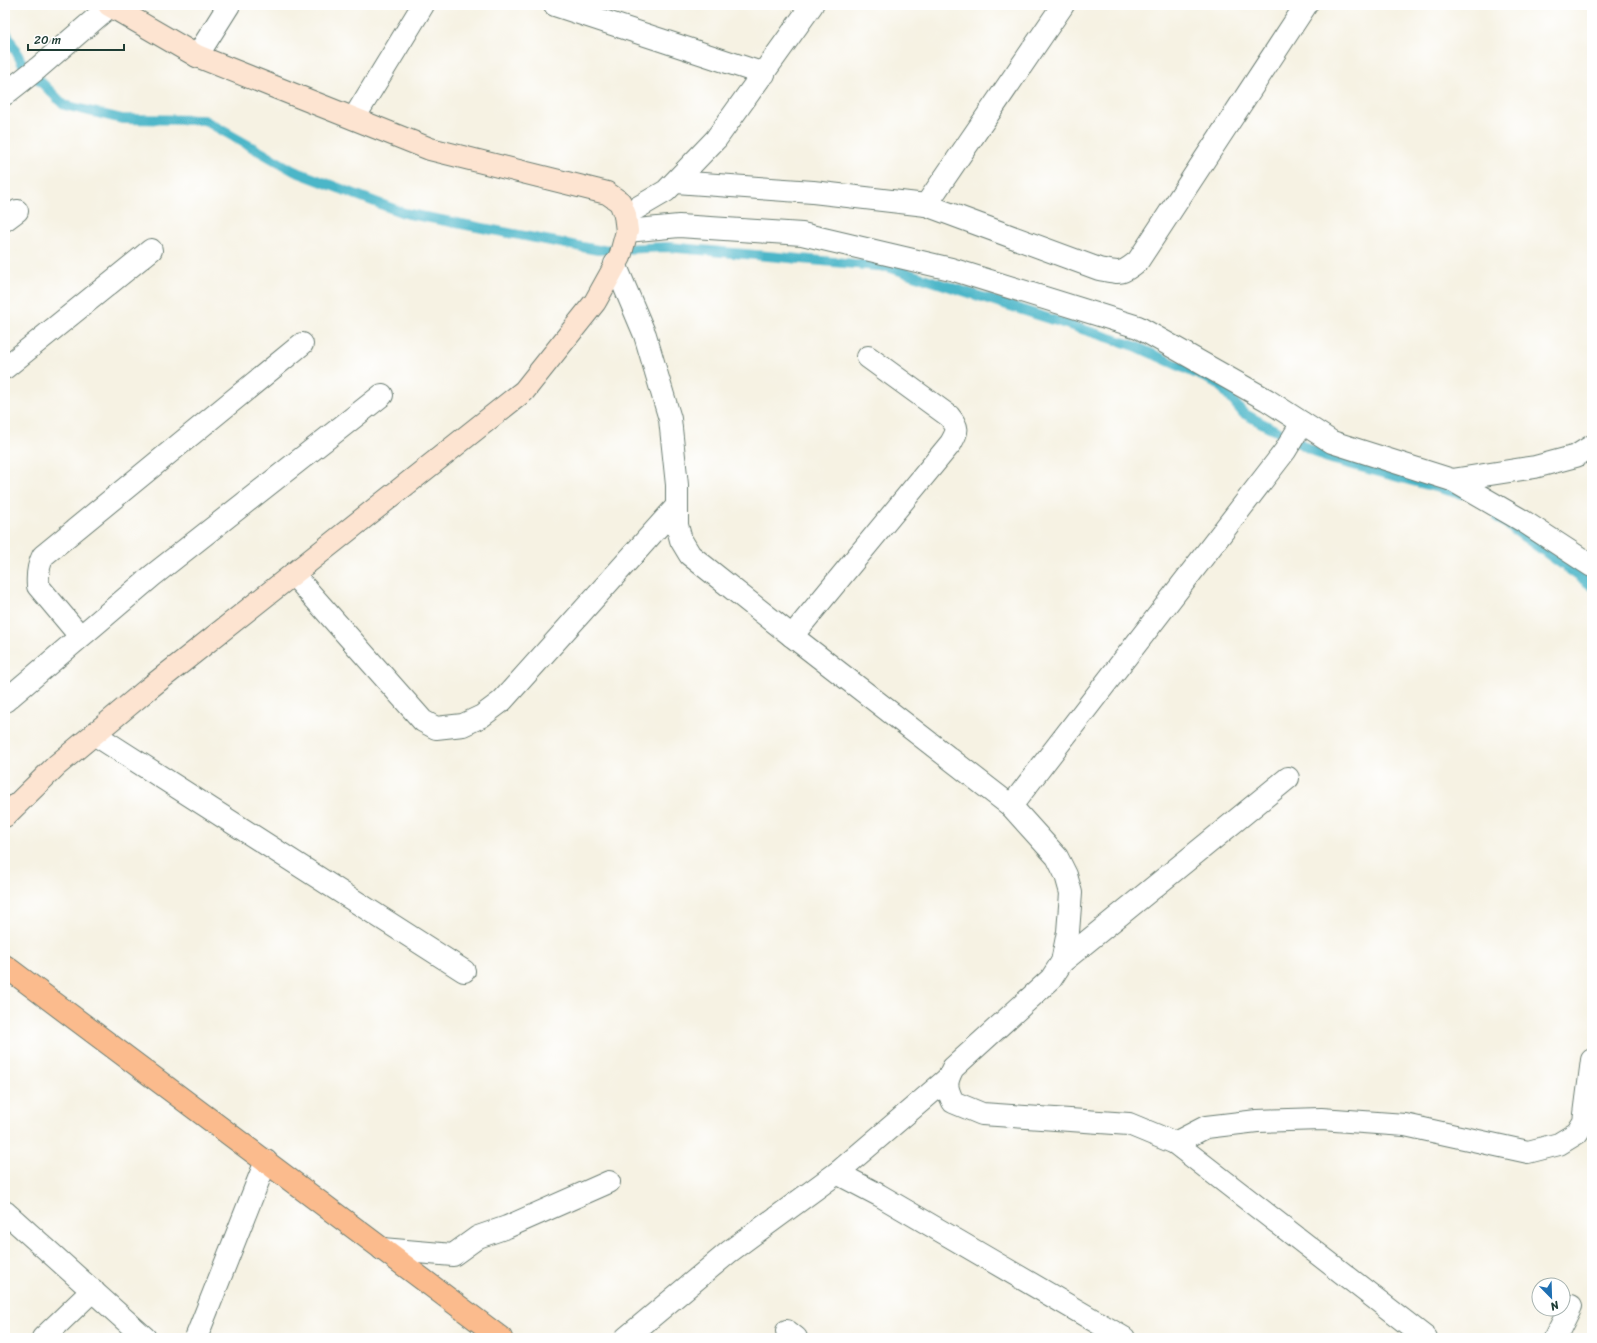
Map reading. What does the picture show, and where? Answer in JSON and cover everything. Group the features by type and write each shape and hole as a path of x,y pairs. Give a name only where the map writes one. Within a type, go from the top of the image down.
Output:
{"main road":[{"path":"5,966 501,1338"}],"street":[{"path":"11,90 109,5 198,56 430,149 607,193 620,202 623,241 645,336 670,419 677,485 677,525 681,540 690,555 1012,806 1057,857 1066,875 1071,893 1068,932 1062,962"},
{"path":"198,56 229,5"},
{"path":"354,118 423,5"},
{"path":"556,5 764,74"},
{"path":"5,816 57,765 148,688 524,391 595,302 623,241 666,191 716,139 812,5"},
{"path":"926,205 1063,5"},
{"path":"676,182 813,192 926,205 1099,269 1119,273 1128,269 1138,261 1306,5"},
{"path":"623,241 679,226 802,234 951,269 1138,327 1267,400 1294,437 1332,442 1452,480 1523,521 1592,566"},
{"path":"5,368 151,250"},
{"path":"80,636 38,586 38,566 43,556 302,344"},
{"path":"792,636 951,443 957,432 956,425 949,416 868,357"},
{"path":"5,701 152,576 382,395"},
{"path":"1012,806 1294,437"},
{"path":"1452,480 1535,467 1576,456 1592,446"},
{"path":"293,574 423,721 436,728 463,726 482,716 502,700 676,507"},
{"path":"94,734 464,971"},
{"path":"626,1338 729,1252 837,1173 947,1079 953,1068 1051,979 1062,962 1288,778"},
{"path":"1175,1143 1206,1127 1257,1121 1321,1119 1405,1125 1528,1152 1559,1144 1577,1133 1584,1122 1592,1060"},
{"path":"947,1079 948,1090 953,1102 982,1114 1129,1124 1175,1143 1426,1338"},
{"path":"196,1338 266,1161"},
{"path":"837,1173 879,1195 1124,1338"},
{"path":"382,1249 453,1256 478,1237 507,1227 609,1182"},
{"path":"5,1212 145,1338"},
{"path":"43,1338 93,1290"},
{"path":"1555,1338 1566,1317"}],"waterway":[{"path":"5,30 22,63 64,105 122,119 204,120 294,171 404,213 598,250 667,247 888,267 1135,346 1219,384 1243,413 1327,458 1461,494"},
{"path":"1498,518 1592,586"}]}
